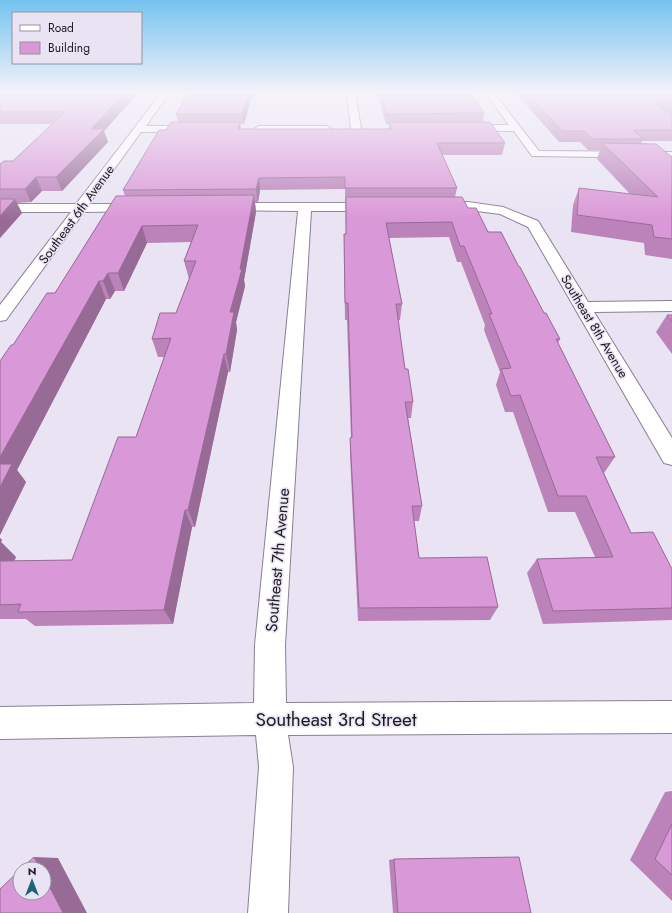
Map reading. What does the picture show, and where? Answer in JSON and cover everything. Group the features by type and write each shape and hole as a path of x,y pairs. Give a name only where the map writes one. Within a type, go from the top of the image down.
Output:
{"street":[{"name":"Southeast 6th Avenue","path":"0,316 134,135"},
{"path":"521,135 536,154 672,155"},
{"name":"Southeast 8th Avenue","path":"421,206 468,206 503,211 533,224 672,457"},
{"name":"Southeast 7th Avenue","path":"268,913 276,767 270,719 270,645 305,207"},
{"path":"210,208 390,207"},
{"path":"0,208 146,208"},
{"path":"583,307 672,306"},
{"name":"Southeast 3rd Street","path":"0,724 270,719 672,717"}],"building":[{"path":"41,135 98,135 56,177 36,177 25,189 0,189 0,164 4,161 13,161"},
{"path":"156,135 499,135 505,143 437,143 457,188 345,188 345,177 259,178 256,189 123,190"},
{"path":"588,135 638,135 643,139 592,139"},
{"path":"602,143 656,144 672,157 672,239 654,237 652,225 577,215 579,188 658,197"},
{"path":"254,195 240,269 242,269 230,312 234,312 226,354 224,354 188,510 185,510 164,610 18,612 21,604 0,605 0,561 72,560 118,437 136,437 171,338 152,339 160,313 176,313 196,261 184,261 198,225 142,226 118,273 108,273 103,281 99,281 0,457 0,361 11,345 13,345 47,293 55,293 116,196"},
{"path":"346,197 462,197 468,208 476,208 488,232 501,232 544,313 546,313 560,339 556,339 615,457 596,457 631,533 653,532 672,569 672,608 553,611 537,559 613,557 586,496 558,496 520,395 511,396 501,369 511,368 489,314 492,314 464,246 460,246 452,222 386,223 402,304 396,304 405,369 408,369 413,402 405,402 422,506 412,506 419,558 487,557 498,607 359,608 350,438 352,437 348,303 345,303 344,234 346,234"},
{"path":"0,199 15,199 0,216"},
{"path":"667,315 672,315 672,321"},
{"path":"0,464 12,464 0,487"},
{"path":"672,824 672,875 655,859"},
{"path":"34,857 36,861 30,861"},
{"path":"519,857 531,913 398,913 394,859"},
{"path":"12,878 12,901 52,901 52,892 63,913 0,913 0,889"}]}
